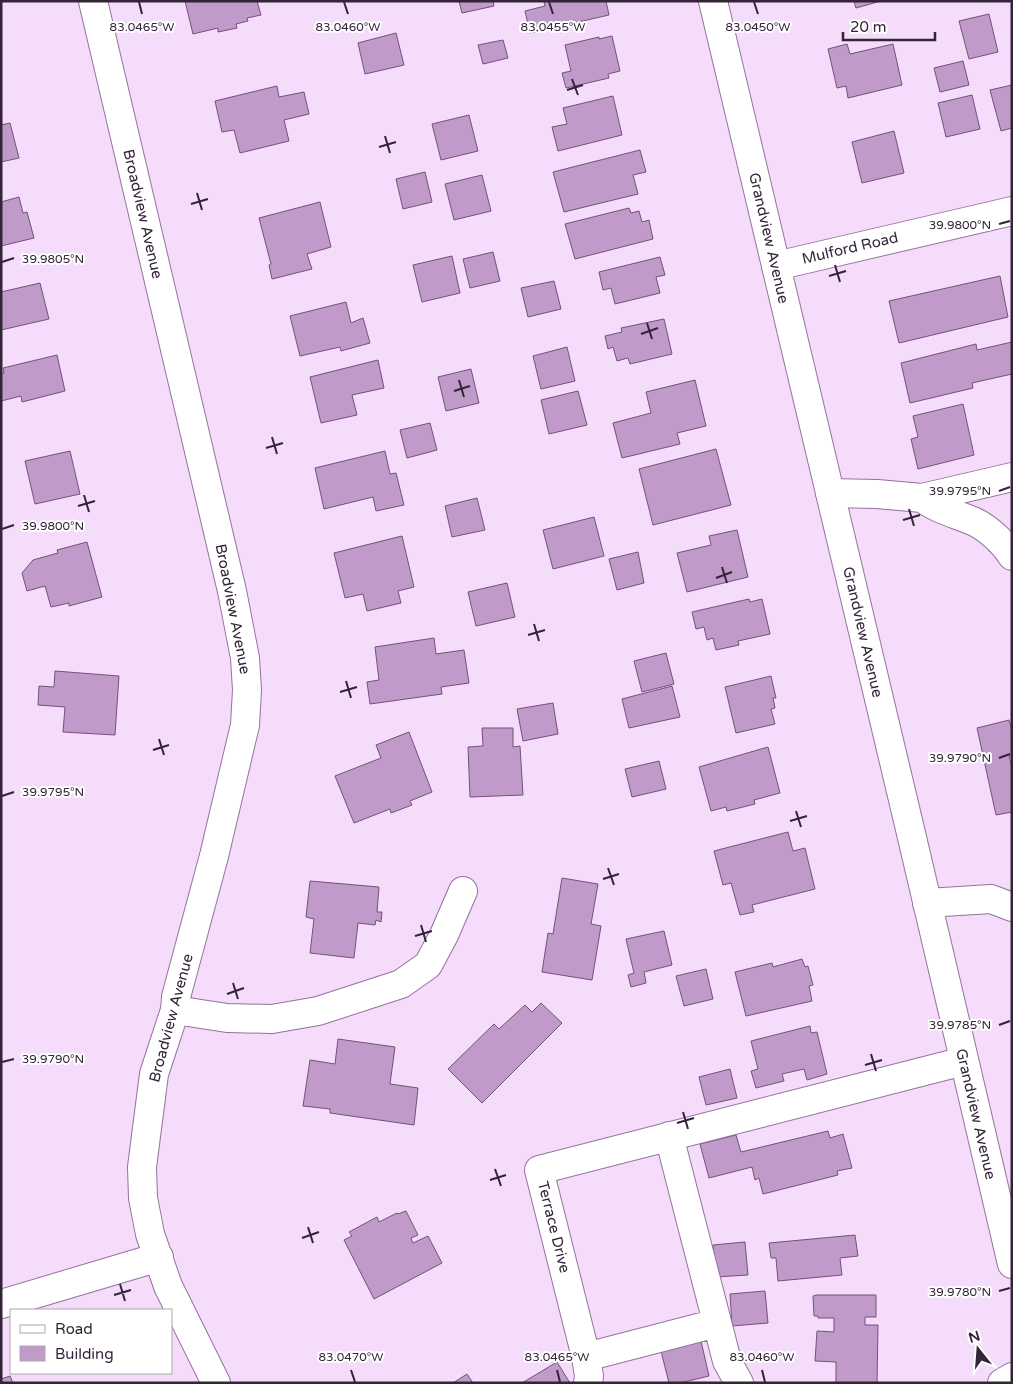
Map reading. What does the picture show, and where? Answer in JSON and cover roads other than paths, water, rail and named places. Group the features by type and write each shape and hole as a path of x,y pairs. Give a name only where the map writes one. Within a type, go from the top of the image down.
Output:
{"street":[{"name":"Broadview Avenue","path":"93,1 232,591 244,658 247,690 245,725 214,856 176,997 175,1010 154,1074 142,1168 143,1198 148,1225 168,1286 216,1383"},
{"name":"Grandview Avenue","path":"712,1 1012,1264"},
{"name":"Mulford Road","path":"776,266 1012,211"},
{"path":"830,493 878,494 922,498 1012,477"},
{"path":"922,498 931,505 977,523 1005,545 1012,556"},
{"path":"175,1010 227,1018 272,1019 318,1011 401,984 428,965 444,935 463,891"},
{"path":"927,903 991,899 1012,907"},
{"name":"Terrace Drive","path":"717,1323 587,1370 540,1170 964,1061"},
{"path":"669,1136 727,1361 739,1383"},
{"path":"1,1304 159,1257"},
{"path":"1002,1383 1012,1377"}]}
